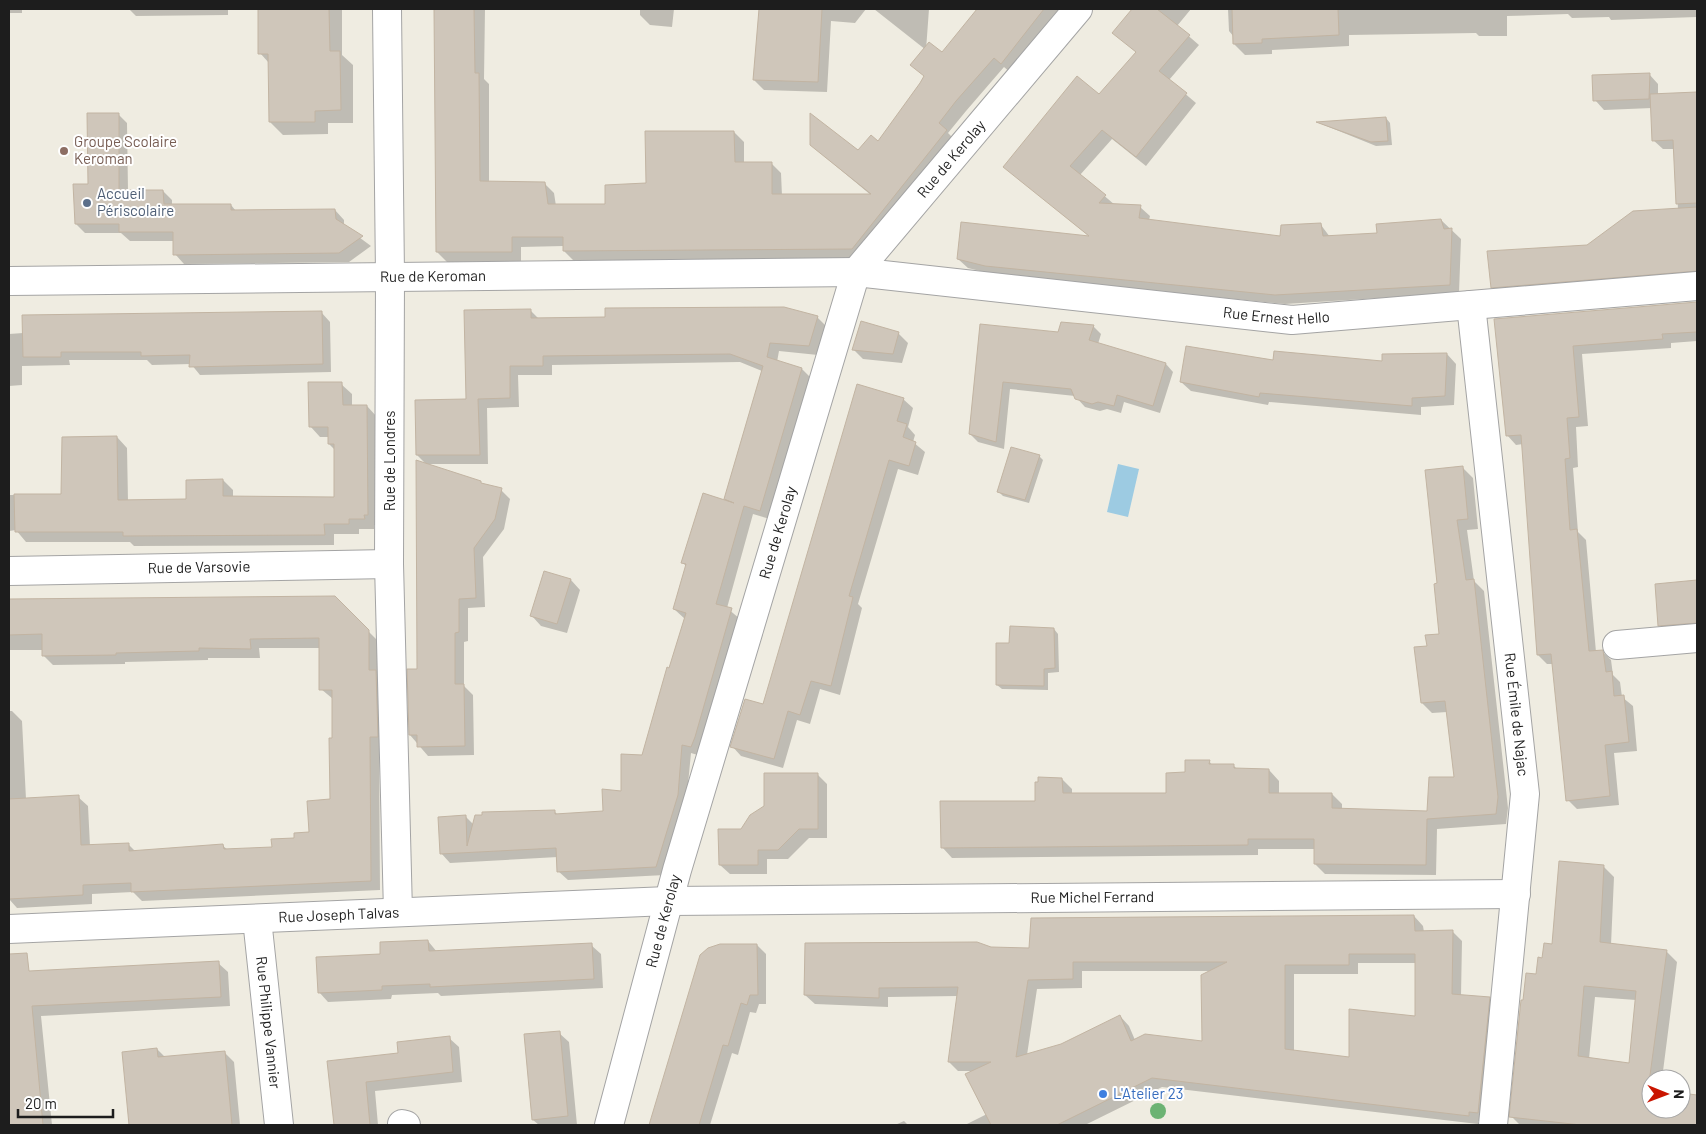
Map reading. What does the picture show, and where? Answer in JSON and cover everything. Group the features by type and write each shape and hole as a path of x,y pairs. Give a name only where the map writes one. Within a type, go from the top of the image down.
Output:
{"street":[{"name":"Rue de Londres","path":"387,9 390,276 389,564 398,912"},
{"name":"Rue de Kerolay","path":"608,1125 668,901 856,272 1078,9"},
{"name":"Rue de Keroman","path":"9,281 856,272"},
{"name":"Rue Ernest Hello","path":"856,272 1292,320 1697,286"},
{"name":"Rue Émile de Najac","path":"1471,305 1525,794 1493,1125"},
{"name":"Rue de Varsovie","path":"9,571 389,564"},
{"path":"1617,645 1697,638"},
{"name":"Rue Michel Ferrand","path":"668,901 1516,894"},
{"name":"Rue Joseph Talvas","path":"9,929 668,901"},
{"name":"Rue Philippe Vannier","path":"257,918 279,1125"}],"water":[{"path":"1118,464 1139,469 1128,517 1107,512"}],"building":[{"path":"258,9 329,9 330,51 340,51 341,110 315,111 315,122 269,122 268,54 258,54"},
{"path":"434,9 474,9 475,73 479,73 480,181 545,182 548,204 605,204 605,185 646,183 645,131 734,131 735,162 772,162 772,194 871,194 810,145 810,113 858,150 871,135 878,141 920,83 924,76 910,65 929,42 942,52 977,9 1044,9 1001,64 994,58 956,101 939,123 947,130 852,249 563,251 563,237 512,237 512,252 436,252"},
{"path":"759,9 822,9 818,82 753,80"},
{"path":"1132,9 1157,9 1190,35 1159,71 1187,93 1136,157 1102,130 1070,166 1106,195 1099,203 1141,205 1139,218 1280,236 1281,225 1321,223 1323,236 1377,233 1376,224 1441,219 1444,229 1452,228 1450,285 1275,295 985,266 957,259 961,222 1089,236 1003,167 1077,76 1099,94 1136,52 1112,33"},
{"path":"1232,9 1338,9 1339,35 1262,39 1262,43 1233,44"},
{"path":"1650,73 1649,99 1593,101 1592,75"},
{"path":"1697,92 1697,203 1676,204 1673,140 1652,141 1650,94"},
{"path":"87,113 119,113 119,190 163,190 164,204 231,204 231,210 335,209 336,219 363,236 339,253 173,255 173,232 119,232 119,224 75,224 73,184 88,184"},
{"path":"1386,117 1388,141 1371,142 1316,122"},
{"path":"1697,207 1697,271 1491,288 1487,251 1587,245 1633,211"},
{"path":"1697,302 1697,332 1662,334 1663,339 1573,346 1579,417 1567,418 1570,458 1565,459 1570,530 1577,529 1589,651 1603,650 1606,672 1612,671 1614,696 1624,695 1629,742 1605,745 1610,796 1566,801 1551,654 1537,655 1521,435 1506,436 1494,319"},
{"path":"784,307 818,316 809,346 770,343 767,357 802,368 760,511 744,506 716,604 732,608 695,737 691,747 682,745 678,795 656,867 557,872 556,848 440,854 438,817 466,815 467,846 475,815 482,815 482,812 555,810 555,814 603,811 602,789 621,791 621,754 642,755 667,667 669,668 686,613 673,609 686,564 681,563 703,493 734,503 724,499 763,366 730,354 543,356 543,366 510,366 510,398 478,399 480,455 416,455 415,400 466,399 464,310 531,309 531,318 605,317 605,308"},
{"path":"322,311 323,364 189,367 190,355 141,356 141,352 61,352 61,357 23,357 22,315"},
{"path":"861,321 899,332 893,354 852,350"},
{"path":"1061,322 1094,325 1089,340 1166,363 1153,406 1117,395 1114,406 1098,402 1092,404 1075,399 1071,389 1003,382 996,442 969,434 980,324 1058,332"},
{"path":"1186,346 1273,360 1274,351 1382,361 1382,354 1447,353 1445,396 1412,398 1412,406 1260,393 1259,397 1180,382"},
{"path":"308,382 342,382 343,405 367,405 368,515 364,515 365,519 349,519 349,524 324,524 325,535 123,536 123,532 15,532 14,494 61,494 62,437 117,436 118,500 186,499 186,480 223,479 223,496 334,497 334,444 328,444 328,427 309,427"},
{"path":"857,384 904,398 897,421 907,424 903,437 916,442 909,466 889,460 849,596 853,597 831,686 811,681 800,715 788,711 774,759 730,747 745,699 763,704"},
{"path":"1011,447 1040,455 1025,500 997,492"},
{"path":"416,460 481,481 481,483 502,488 495,519 474,548 476,598 459,599 459,632 455,633 455,684 464,684 465,746 417,747 417,735 409,735 407,669 417,669"},
{"path":"1463,466 1468,519 1457,520 1466,580 1474,579 1498,797 1496,814 1427,819 1426,865 1314,864 1314,839 1248,839 1248,845 941,848 940,801 1035,801 1035,782 1038,782 1038,777 1062,778 1063,793 1166,793 1166,773 1185,772 1185,760 1210,760 1209,764 1234,764 1234,768 1269,769 1269,793 1332,793 1332,808 1427,811 1429,777 1454,777 1445,701 1421,703 1414,647 1427,646 1425,635 1439,634 1434,584 1437,583 1425,470"},
{"path":"544,571 571,579 557,624 530,616"},
{"path":"1697,580 1697,623 1658,626 1655,584"},
{"path":"335,596 369,630 369,670 376,670 378,737 370,737 371,881 131,892 131,883 83,885 83,895 9,899 9,799 79,795 81,845 129,843 129,851 223,844 224,849 272,847 271,839 294,838 294,833 309,832 307,801 330,799 329,738 332,738 332,690 319,690 319,638 250,639 251,649 199,648 199,651 42,656 42,634 9,635 9,599"},
{"path":"1010,626 1054,628 1055,668 1044,669 1044,686 996,685 996,643 1009,643"},
{"path":"764,773 818,773 818,829 799,829 778,850 758,850 758,865 719,865 718,829 741,829 750,815 764,806"},
{"path":"1559,861 1604,865 1600,942 1667,950 1651,1069 1641,1069 1641,1119 1691,1119 1691,1094 1697,1095 1697,1125 1581,1125 1509,1117 1521,1000 1523,1000 1526,973 1536,974 1538,957 1542,958 1544,943 1552,944","holes":["1584,986 1636,991 1629,1063 1578,1056"]},
{"path":"1414,915 1415,931 1453,930 1452,994 1490,997 1478,1113 1469,1112 1469,1116 1152,1078 1057,1125 991,1125 965,1074 991,1062 948,1062 958,987 879,988 879,998 804,995 805,943 977,942 991,947 1029,948 1031,918","holes":["1349,954 1415,954 1415,1016 1349,1009 1349,1057 1285,1049 1285,965 1349,965","1073,962 1227,962 1201,975 1202,1041 1145,1034 1131,1041 1120,1015 1061,1044 1016,1057 1028,980 1073,979"]},
{"path":"428,940 429,951 592,943 594,979 430,987 430,984 382,986 382,990 318,993 316,957 380,954 380,942"},
{"path":"720,944 757,944 758,995 750,995 747,1005 741,1003 728,1046 723,1045 699,1125 649,1125 700,955 708,948"},
{"path":"27,953 29,971 219,961 221,997 32,1006 43,1125 9,1125 9,954"},
{"path":"560,1031 568,1116 532,1120 524,1034"},
{"path":"450,1036 453,1072 366,1082 370,1125 334,1125 327,1061 398,1053 397,1042"},
{"path":"157,1048 158,1057 225,1051 232,1125 129,1125 122,1052"}],"place":[{"name":"Groupe Scolaire Keroman","path":"64,151"},
{"name":"Accueil Périscolaire","path":"87,203"},
{"name":"L'Atelier 23","path":"1103,1094"}]}
